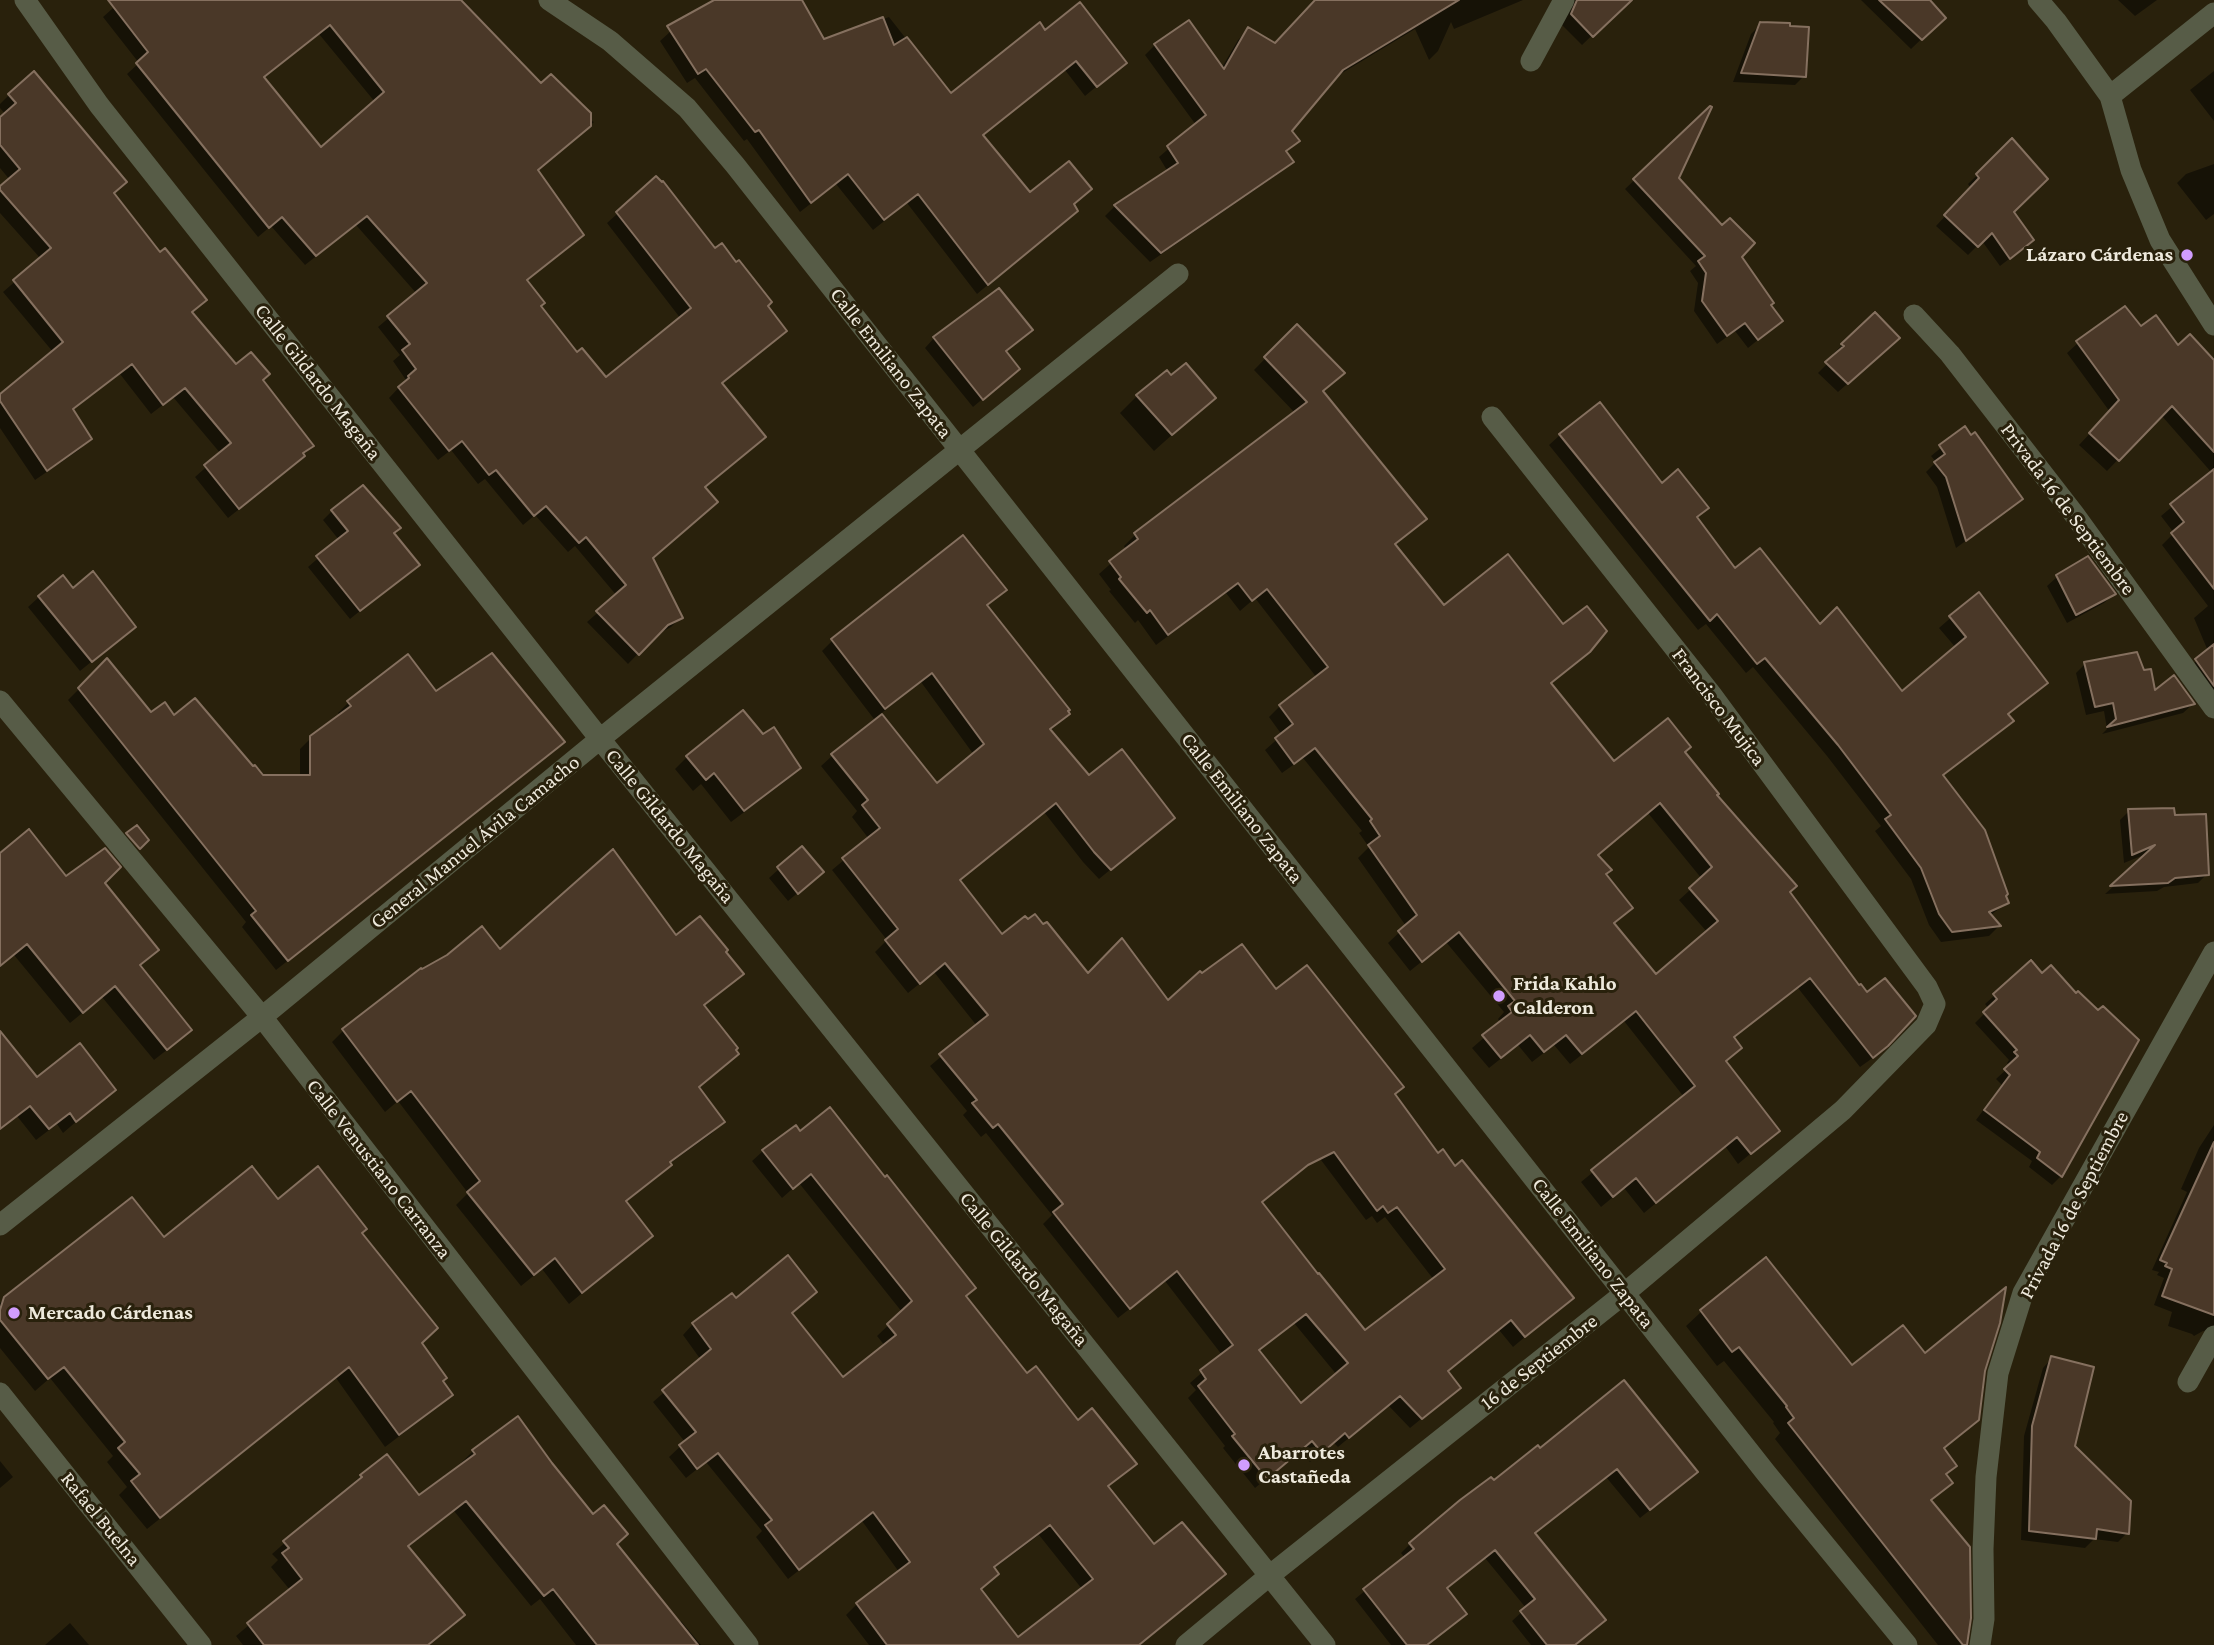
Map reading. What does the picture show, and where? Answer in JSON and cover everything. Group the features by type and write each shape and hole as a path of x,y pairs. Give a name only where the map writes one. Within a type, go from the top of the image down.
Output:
{"street":[{"name":"Calle Gildardo Magaña","path":"25,0 107,116 600,739 1325,1645"},
{"name":"Calle Emiliano Zapata","path":"549,0 610,41 688,108 736,165 1766,1473 1908,1645"},
{"path":"1531,61 1564,0"},
{"path":"2038,0 2110,96 2131,170 2160,240 2214,325"},
{"path":"2110,96 2214,13"},
{"name":"General Manuel Ávila Camacho","path":"0,1225 262,1017 600,739 1178,274"},
{"name":"Privada 16 de Septiembre","path":"1913,315 1950,354 2074,514 2214,708"},
{"name":"Francisco Mujica","path":"1492,416 1711,694 1927,986 1935,1004"},
{"name":"Calle Venustiano Carranza","path":"0,701 262,1017 748,1645"},
{"name":"Privada 16 de Septiembre","path":"1980,1645 1984,1619 1986,1477 1998,1373 2023,1293 2214,952"},
{"name":"16 de Septiembre","path":"1186,1645 1625,1293 1843,1110 1926,1025 1935,1004"},
{"path":"2188,1382 2214,1336"},
{"name":"Rafael Buelna","path":"0,1392 201,1645"}],"building":[{"path":"108,0 461,0 541,83 551,74 591,113 591,126 538,170 584,235 527,280 545,303 541,306 577,352 582,348 606,377 691,308 616,212 656,176 663,181 715,248 722,243 736,262 739,260 772,302 768,306 787,331 722,383 766,437 705,487 718,502 653,558 683,618 668,625 639,655 596,611 626,585 586,537 579,543 546,506 534,516 496,470 489,475 462,441 449,451 398,387 416,369 402,350 410,344 387,316 427,283 367,216 316,256 282,217 269,228 136,63 148,52","holes":["330,25 384,92 321,147 264,77"]},
{"path":"714,0 802,0 824,39 883,17 894,45 907,37 951,93 1040,22 1045,30 1080,2 1127,63 1097,87 1076,61 983,135 1030,192 1069,161 1092,189 1074,204 1078,211 988,285 918,194 884,220 848,174 811,203 759,130 755,132 706,69 698,74 667,26"},
{"path":"1315,0 1459,0 1343,70 1292,131 1300,141 1286,151 1294,162 1161,253 1114,205 1178,163 1167,146 1206,115 1154,44 1189,20 1224,69 1248,27 1275,43"},
{"path":"1577,0 1632,0 1593,37 1571,14"},
{"path":"1879,0 1930,0 1946,18 1922,40"},
{"path":"1760,22 1809,27 1806,77 1741,73"},
{"path":"34,71 127,182 114,193 160,252 165,248 207,300 192,312 236,364 251,352 270,374 263,380 314,446 239,509 204,465 231,443 185,388 163,405 132,364 73,409 92,439 47,471 0,401 0,394 63,342 13,280 51,248 0,190 0,186 20,169 0,145 0,117 16,103 8,94"},
{"path":"1712,107 1679,178 1722,225 1730,218 1755,243 1742,257 1774,303 1771,305 1783,321 1758,340 1745,323 1727,336 1702,301 1706,273 1698,261 1705,256 1633,179"},
{"path":"2012,138 2048,179 2014,212 2034,240 2010,259 1992,233 1978,247 1944,215 1979,178 1976,174"},
{"path":"999,288 1033,330 1006,351 1020,369 983,400 933,337"},
{"path":"2125,306 2141,326 2156,315 2178,345 2190,334 2214,360 2214,452 2172,406 2119,461 2089,433 2119,400 2076,341"},
{"path":"1875,312 1900,338 1848,384 1825,362 1844,346 1841,344"},
{"path":"1297,324 1345,373 1323,391 1427,519 1395,544 1444,605 1508,554 1563,624 1587,606 1607,631 1590,652 1551,683 1614,761 1668,718 1691,747 1685,752 1719,794 1717,795 1797,886 1790,892 1859,985 1867,992 1885,978 1916,1016 1873,1058 1810,978 1734,1037 1742,1048 1726,1061 1780,1131 1751,1154 1737,1137 1656,1203 1636,1178 1613,1197 1591,1170 1695,1086 1636,1011 1582,1054 1566,1035 1544,1052 1530,1035 1501,1058 1482,1035 1512,1012 1508,1006 1515,1001 1459,932 1422,962 1398,931 1417,915 1368,845 1380,836 1370,821 1372,819 1315,748 1294,764 1275,738 1293,724 1279,705 1328,667 1267,589 1252,601 1238,583 1168,635 1150,610 1147,613 1119,579 1121,577 1109,561 1138,539 1134,533 1307,402 1264,357","holes":["1660,803 1712,867 1689,888 1718,921 1656,974 1614,923 1633,908 1606,874 1612,870 1598,855"]},
{"path":"1186,363 1216,398 1172,435 1136,395 1167,370 1171,375"},
{"path":"1600,402 1662,483 1678,469 1709,508 1697,517 1735,568 1760,548 1820,624 1837,607 1902,691 1966,637 1949,616 1979,592 2048,683 2008,714 2014,721 1943,775 1985,830 2008,894 2006,896 2009,903 1989,912 2001,926 1952,932 1939,914 1921,868 1885,819 1891,815 1838,745 1765,658 1757,664 1717,614 1710,621 1559,434"},
{"path":"1965,426 1971,435 1975,432 2023,499 1966,541 1946,477 1934,462 1945,454 1939,445"},
{"path":"2214,469 2214,589 2171,533 2184,522 2170,504"},
{"path":"363,485 401,528 394,533 420,565 360,611 316,556 348,531 331,510"},
{"path":"963,535 1007,590 987,605 1070,710 1070,714 1050,729 1089,775 1122,749 1175,818 1111,870 1056,803 960,880 1002,934 1025,916 1028,919 1035,914 1043,924 1047,922 1088,973 1122,938 1168,1000 1200,971 1202,973 1242,944 1276,989 1307,965 1404,1087 1395,1094 1438,1153 1443,1149 1455,1166 1462,1160 1574,1298 1525,1337 1511,1320 1448,1371 1461,1388 1422,1419 1400,1396 1349,1438 1345,1433 1322,1453 1312,1441 1267,1479 1232,1436 1235,1434 1198,1386 1206,1379 1200,1370 1233,1345 1177,1271 1130,1309 1053,1212 1063,1204 998,1124 993,1128 972,1103 977,1100 939,1054 988,1015 945,963 920,984 885,940 898,929 842,858 880,828 862,805 868,800 831,754 882,714 937,783 984,744 932,673 885,709 831,639","holes":["1334,1152 1377,1211 1383,1206 1388,1213 1397,1207 1445,1269 1365,1330 1262,1202 1308,1165","1306,1314 1348,1363 1301,1403 1259,1350"]},
{"path":"2088,556 2116,594 2076,615 2056,575"},
{"path":"93,571 136,627 92,662 38,596 63,575 73,588"},
{"path":"2214,644 2214,686 2195,659"},
{"path":"2137,652 2144,670 2151,669 2155,690 2174,675 2195,704 2107,727 2116,719 2113,703 2095,707 2084,662"},
{"path":"492,653 565,742 288,961 251,915 256,911 78,688 107,658 151,712 165,702 174,715 195,698 263,775 310,775 310,736 351,706 347,701 408,654 436,691"},
{"path":"743,710 763,734 774,727 801,768 744,811 714,773 706,780 686,756"},
{"path":"2174,808 2175,815 2206,814 2209,875 2175,878 2168,883 2110,886 2155,845 2132,855 2128,809"},
{"path":"137,825 149,840 140,849 126,833"},
{"path":"29,829 66,876 105,848 121,867 105,883 159,950 140,965 192,1030 167,1050 115,986 83,1013 27,944 0,966 0,853"},
{"path":"802,846 824,872 798,894 777,867"},
{"path":"613,849 676,935 700,916 744,974 704,1005 738,1048 736,1050 739,1054 699,1087 725,1122 670,1162 672,1165 626,1201 653,1236 582,1293 555,1258 534,1275 467,1192 480,1181 411,1091 397,1102 342,1029 421,968 447,955 482,926 500,949"},
{"path":"2031,960 2042,973 2051,965 2076,993 2078,991 2098,1010 2103,1006 2139,1040 2062,1177 2037,1158 2040,1152 1984,1110 2010,1075 2004,1069 2018,1056 2014,1052 2017,1050 1983,1012 1997,999 1993,994"},
{"path":"0,1031 37,1077 80,1043 116,1090 76,1122 70,1113 49,1129 30,1106 0,1129"},
{"path":"830,1107 976,1288 966,1296 1027,1373 1036,1366 1078,1420 1092,1408 1137,1464 1108,1486 1154,1544 1182,1522 1226,1574 1139,1645 887,1645 856,1603 910,1562 873,1512 799,1570 765,1525 772,1520 718,1453 697,1469 679,1445 696,1432 662,1390 711,1349 692,1323 732,1293 736,1298 788,1255 817,1292 792,1313 843,1377 896,1335 887,1324 912,1301 811,1174 793,1189 762,1150 796,1125 800,1131","holes":["1050,1525 1093,1579 1018,1637 981,1589 999,1574 994,1567"]},
{"path":"2214,1142 2214,1315 2162,1296 2172,1269 2160,1260"},
{"path":"252,1166 278,1199 318,1166 367,1229 362,1233 438,1328 422,1343 447,1378 443,1381 453,1395 399,1435 349,1367 160,1518 131,1481 140,1474 118,1448 125,1442 64,1367 48,1379 0,1320 0,1310 4,1297 132,1197 164,1237"},
{"path":"1766,1257 1852,1365 1903,1325 1925,1353 2006,1287 2000,1323 1985,1371 1979,1420 1944,1448 1957,1466 1946,1474 1953,1483 1931,1500 1970,1547 1971,1618 1967,1645 1963,1645 1788,1423 1794,1418 1787,1406 1739,1347 1732,1352 1700,1310"},
{"path":"2051,1356 2094,1367 2075,1446 2131,1501 2129,1534 2097,1529 2096,1539 2029,1531 2032,1426"},
{"path":"1624,1380 1698,1472 1650,1510 1617,1469 1535,1533 1606,1620 1575,1645 1547,1645 1520,1611 1535,1599 1495,1550 1447,1588 1467,1614 1427,1645 1407,1645 1363,1589 1414,1549 1409,1543 1460,1500 1491,1477 1494,1480 1538,1445 1540,1448"},
{"path":"518,1416 593,1514 604,1505 628,1534 617,1544 698,1645 597,1645 553,1589 544,1596 466,1501 408,1546 465,1615 428,1645 264,1645 247,1623 302,1579 282,1553 289,1548 283,1541 387,1454 419,1495 475,1454 472,1450"}],"place":[{"name":"Lázaro Cárdenas","path":"2187,255"},
{"name":"Frida Kahlo Calderon","path":"1499,996"},
{"name":"Mercado Cárdenas","path":"14,1313"},
{"name":"Abarrotes Castañeda","path":"1244,1465"}]}
